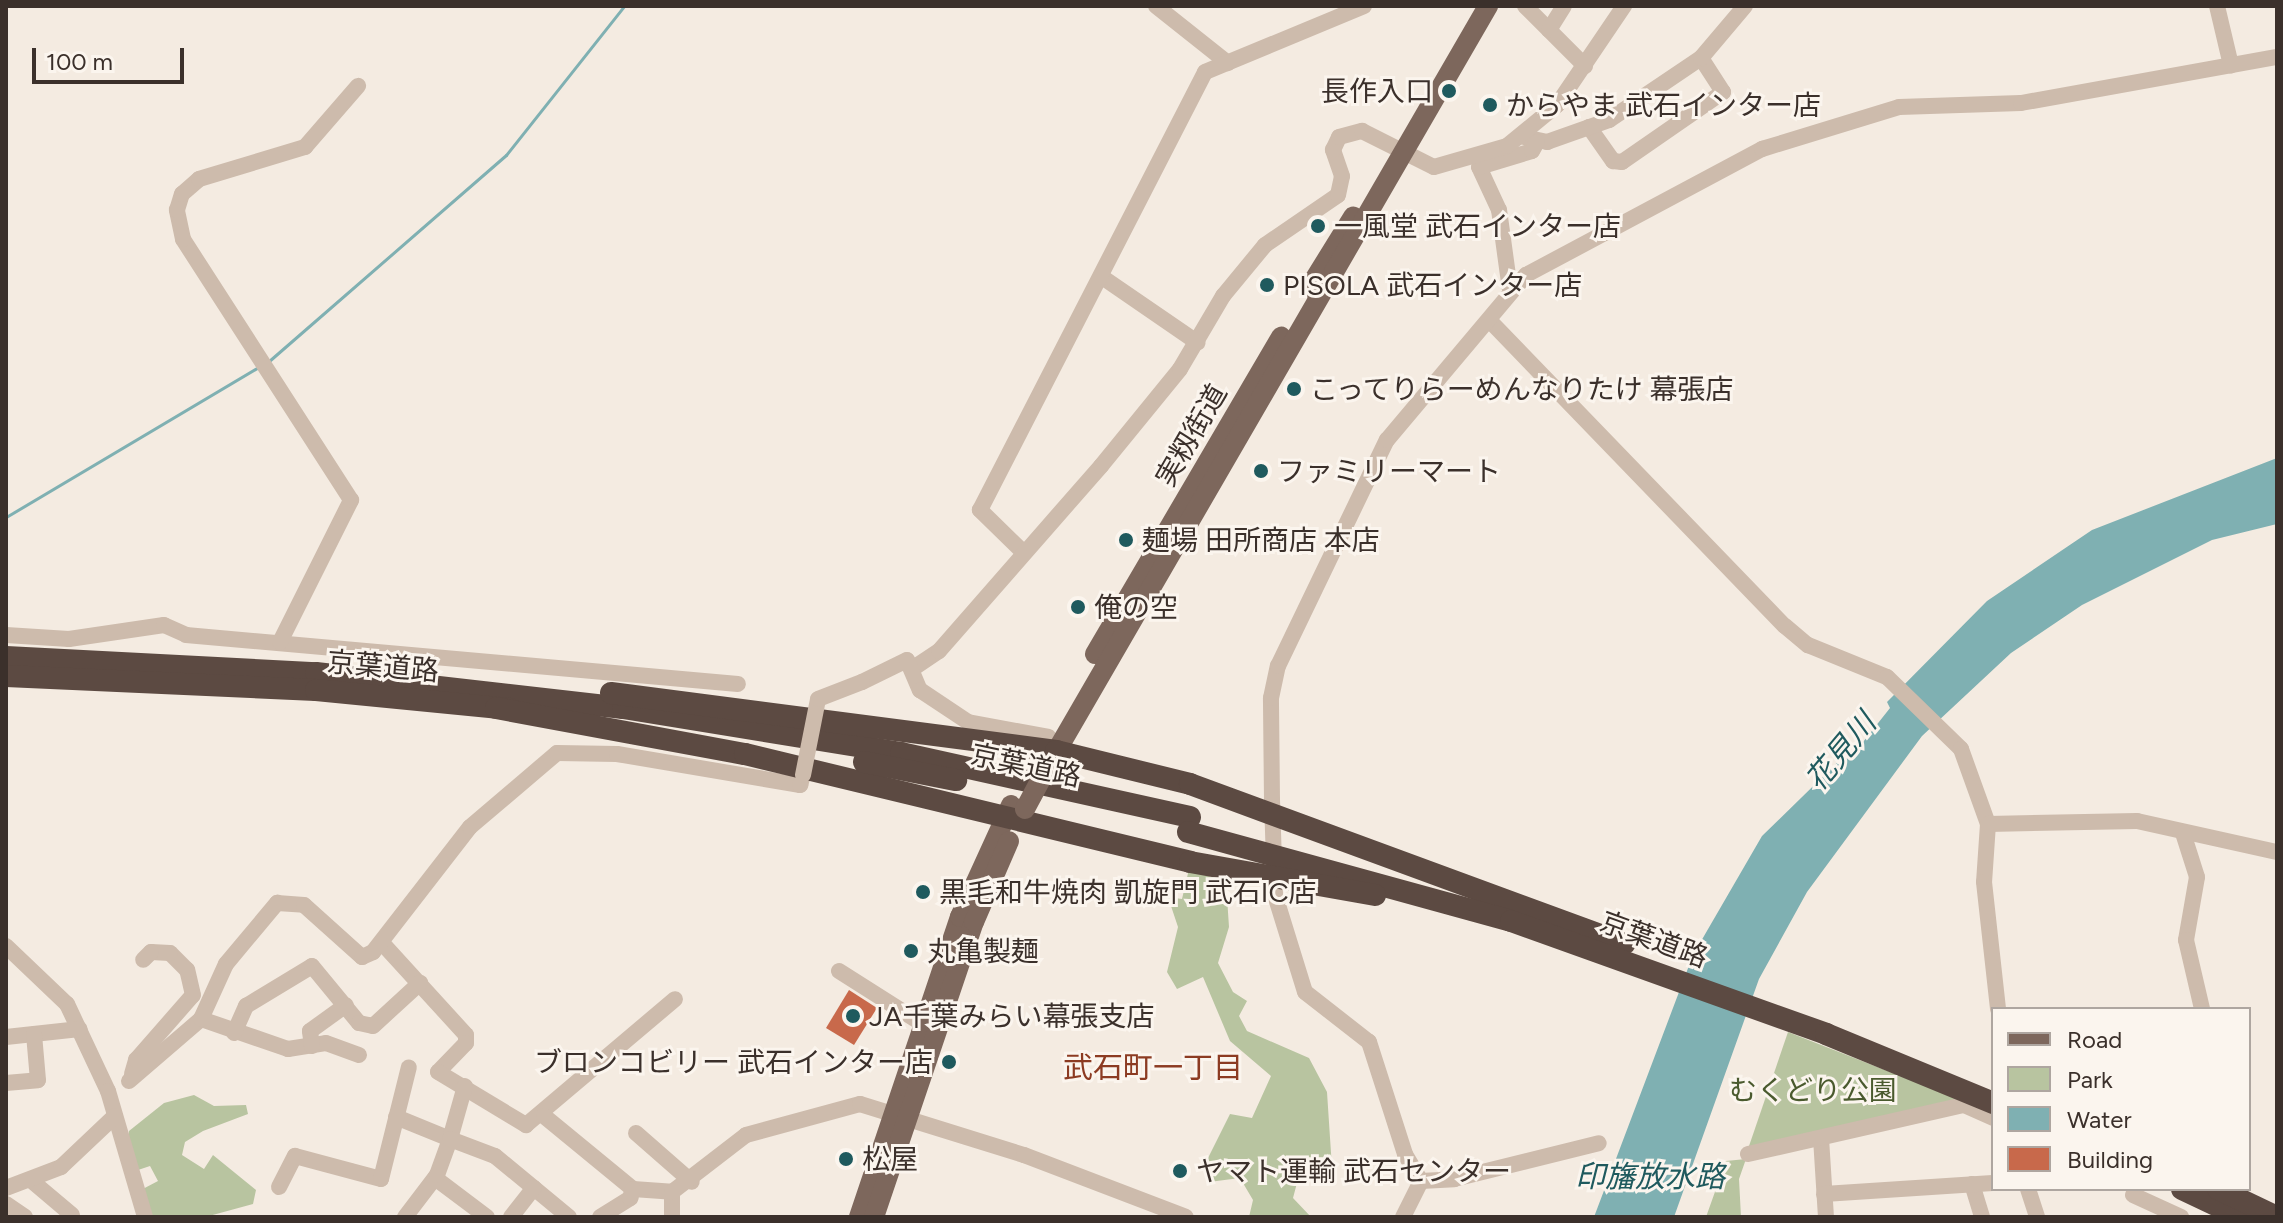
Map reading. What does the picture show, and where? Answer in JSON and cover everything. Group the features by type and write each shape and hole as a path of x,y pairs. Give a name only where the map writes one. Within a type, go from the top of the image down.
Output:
{"highway":[{"path":"6,647 134,671"},
{"name":"京葉道路","path":"6,657 475,704 850,759 1189,825"},
{"path":"6,687 134,671"},
{"name":"京葉道路","path":"6,676 134,671 455,686 886,750 1189,825 1623,951 1991,1085"},
{"path":"455,686 717,703 1045,754 1190,784 1623,951"},
{"path":"475,704 745,754 1014,814 1190,862 1406,901 1623,951"},
{"name":"京葉道路","path":"1623,951 1991,1102"},
{"path":"2186,1191 2241,1217"},
{"path":"2222,1191 2277,1217"}],"main road":[{"name":"実籾街道","path":"1397,151 1475,6"},
{"name":"実籾街道","path":"874,1217 924,1025 1014,814 1045,754 1397,151 1488,6"},
{"name":"実籾街道","path":"859,1217 902,1116 1014,814"}],"street":[{"path":"1156,6 1228,63"},
{"path":"1022,551 980,510 1205,72 1364,6"},
{"path":"1525,6 1585,66"},
{"path":"1549,30 1564,6"},
{"path":"1510,290 1499,210 1479,167 1532,151 1530,139 1585,66 1624,6"},
{"path":"915,667 939,651 1022,551 1101,466 1198,343 1223,296 1265,245 1338,195 1342,176 1333,150 1340,135 1359,130 1434,167 1530,139 1589,127 1701,58 1745,6"},
{"path":"2217,6 2231,65"},
{"path":"1421,1181 1405,1154 1369,1042 1316,1004 1299,975 1275,895 1271,698 1288,643 1387,440 1490,321 1510,290 1546,262 1756,152 1875,113 2021,103 2277,57"},
{"path":"1589,127 1613,161 1622,162 1723,92 1701,58"},
{"path":"280,642 351,500 183,239 177,210 182,194 199,179 305,147 358,86"},
{"path":"1102,277 1198,343"},
{"path":"1490,321 1785,626 1808,645 1895,683 1942,730 1973,771 1988,824 1984,882 1998,1007"},
{"path":"6,635 69,639 164,625 186,635 738,684"},
{"path":"129,1081 201,1019 226,964 277,903 304,905 362,957 383,944 470,827 557,753 617,754 800,785 818,699 862,682 901,660 915,667"},
{"path":"915,667 920,690 968,722 1045,754"},
{"path":"1988,824 2137,821 2277,852"},
{"path":"2183,833 2197,877 2186,940 2202,1007"},
{"path":"383,944 466,1035 466,1043 438,1072"},
{"path":"6,946 67,1004 80,1029 113,1108 145,1217"},
{"path":"6,1188 33,1182 69,1160 113,1108 129,1081 136,1060 186,1007 194,986 170,953 151,952 143,960"},
{"path":"234,1033 246,1006 312,966 359,1023 373,1026 420,983"},
{"path":"839,971 924,1025"},
{"path":"279,1187 291,1158 300,1156 377,1182 396,1117 405,1067 438,1072 522,1124 544,1116 675,999"},
{"path":"312,1046 310,1031 346,1005"},
{"path":"201,1019 234,1033 288,1049 335,1044 359,1055"},
{"path":"6,1037 80,1029"},
{"path":"6,1083 38,1080 34,1034"},
{"path":"406,1217 435,1178 465,1086"},
{"path":"544,1116 633,1189 672,1192 692,1182 754,1130 841,1106 870,1105 1186,1217"},
{"path":"1748,1154 1964,1105 1991,1117"},
{"path":"396,1117 495,1156 569,1217"},
{"path":"636,1133 692,1182"},
{"path":"1821,1138 1826,1217"},
{"path":"1421,1181 1454,1179 1599,1143"},
{"path":"435,1178 487,1217"},
{"path":"1403,1217 1421,1181"},
{"path":"33,1182 72,1215"},
{"path":"1824,1194 1991,1183"},
{"path":"1972,1184 1982,1217"},
{"path":"511,1217 534,1188"},
{"path":"600,1217 630,1198 633,1189"},
{"path":"2029,1191 2037,1217"},
{"path":"672,1192 672,1217"},
{"path":"2133,1195 2181,1217"},
{"path":"6,1204 25,1217"}],"green space":[{"path":"1189,869 1226,882 1229,927 1218,963 1233,992 1247,1001 1239,1016 1247,1031 1309,1058 1327,1092 1332,1168 1301,1168 1293,1198 1311,1217 1249,1217 1253,1200 1240,1178 1209,1182 1207,1160 1230,1114 1252,1118 1271,1076 1230,1041 1203,977 1177,989 1167,972 1178,927 1168,897 1182,899"},
{"name":"むくどり公園","path":"1788,1032 1964,1101 1748,1149"},
{"path":"194,1095 214,1106 246,1105 248,1114 203,1131 185,1142 182,1155 204,1169 213,1155 256,1190 253,1204 209,1216 139,1217 139,1191 158,1181 150,1166 138,1170 126,1158 129,1131 164,1103"},
{"path":"1746,1159 1739,1179 1741,1217 1706,1217 1726,1161"}],"water":[{"name":"印旛放水路","path":"2277,458 2277,524 2212,540 2082,605 2011,653 1922,736 1807,892 1759,979 1674,1217 1594,1217 1693,955 1762,836 1847,753 1852,756 1890,708 1887,702 1987,601 2092,530"}],"building":[{"name":"JA千葉みらい幕張支店","path":"849,990 877,1008 854,1045 826,1028"}],"waterway":[{"path":"269,361 506,155 624,6"},
{"path":"6,517 259,367"}],"place":[{"name":"長作入口","path":"1449,91"},
{"name":"からやま 武石インター店","path":"1490,105"},
{"name":"一風堂 武石インター店","path":"1318,226"},
{"name":"PISOLA 武石インター店","path":"1267,285"},
{"name":"こってりらーめんなりたけ 幕張店","path":"1294,389"},
{"name":"ファミリーマート","path":"1261,471"},
{"name":"麺場 田所商店 本店","path":"1126,540"},
{"name":"俺の空","path":"1078,607"},
{"name":"黒毛和牛焼肉 凱旋門 武石IC店","path":"923,892"},
{"name":"丸亀製麺","path":"911,951"},
{"name":"JA千葉みらい幕張支店","path":"853,1016"},
{"name":"ブロンコビリー 武石インター店","path":"949,1062"},
{"name":"松屋","path":"846,1159"},
{"name":"ヤマト運輸 武石センター","path":"1180,1171"}],"district":[{"name":"武石町一丁目","path":"1153,1068"}],"water label":[{"name":"花見川","path":"1841,752"}]}
